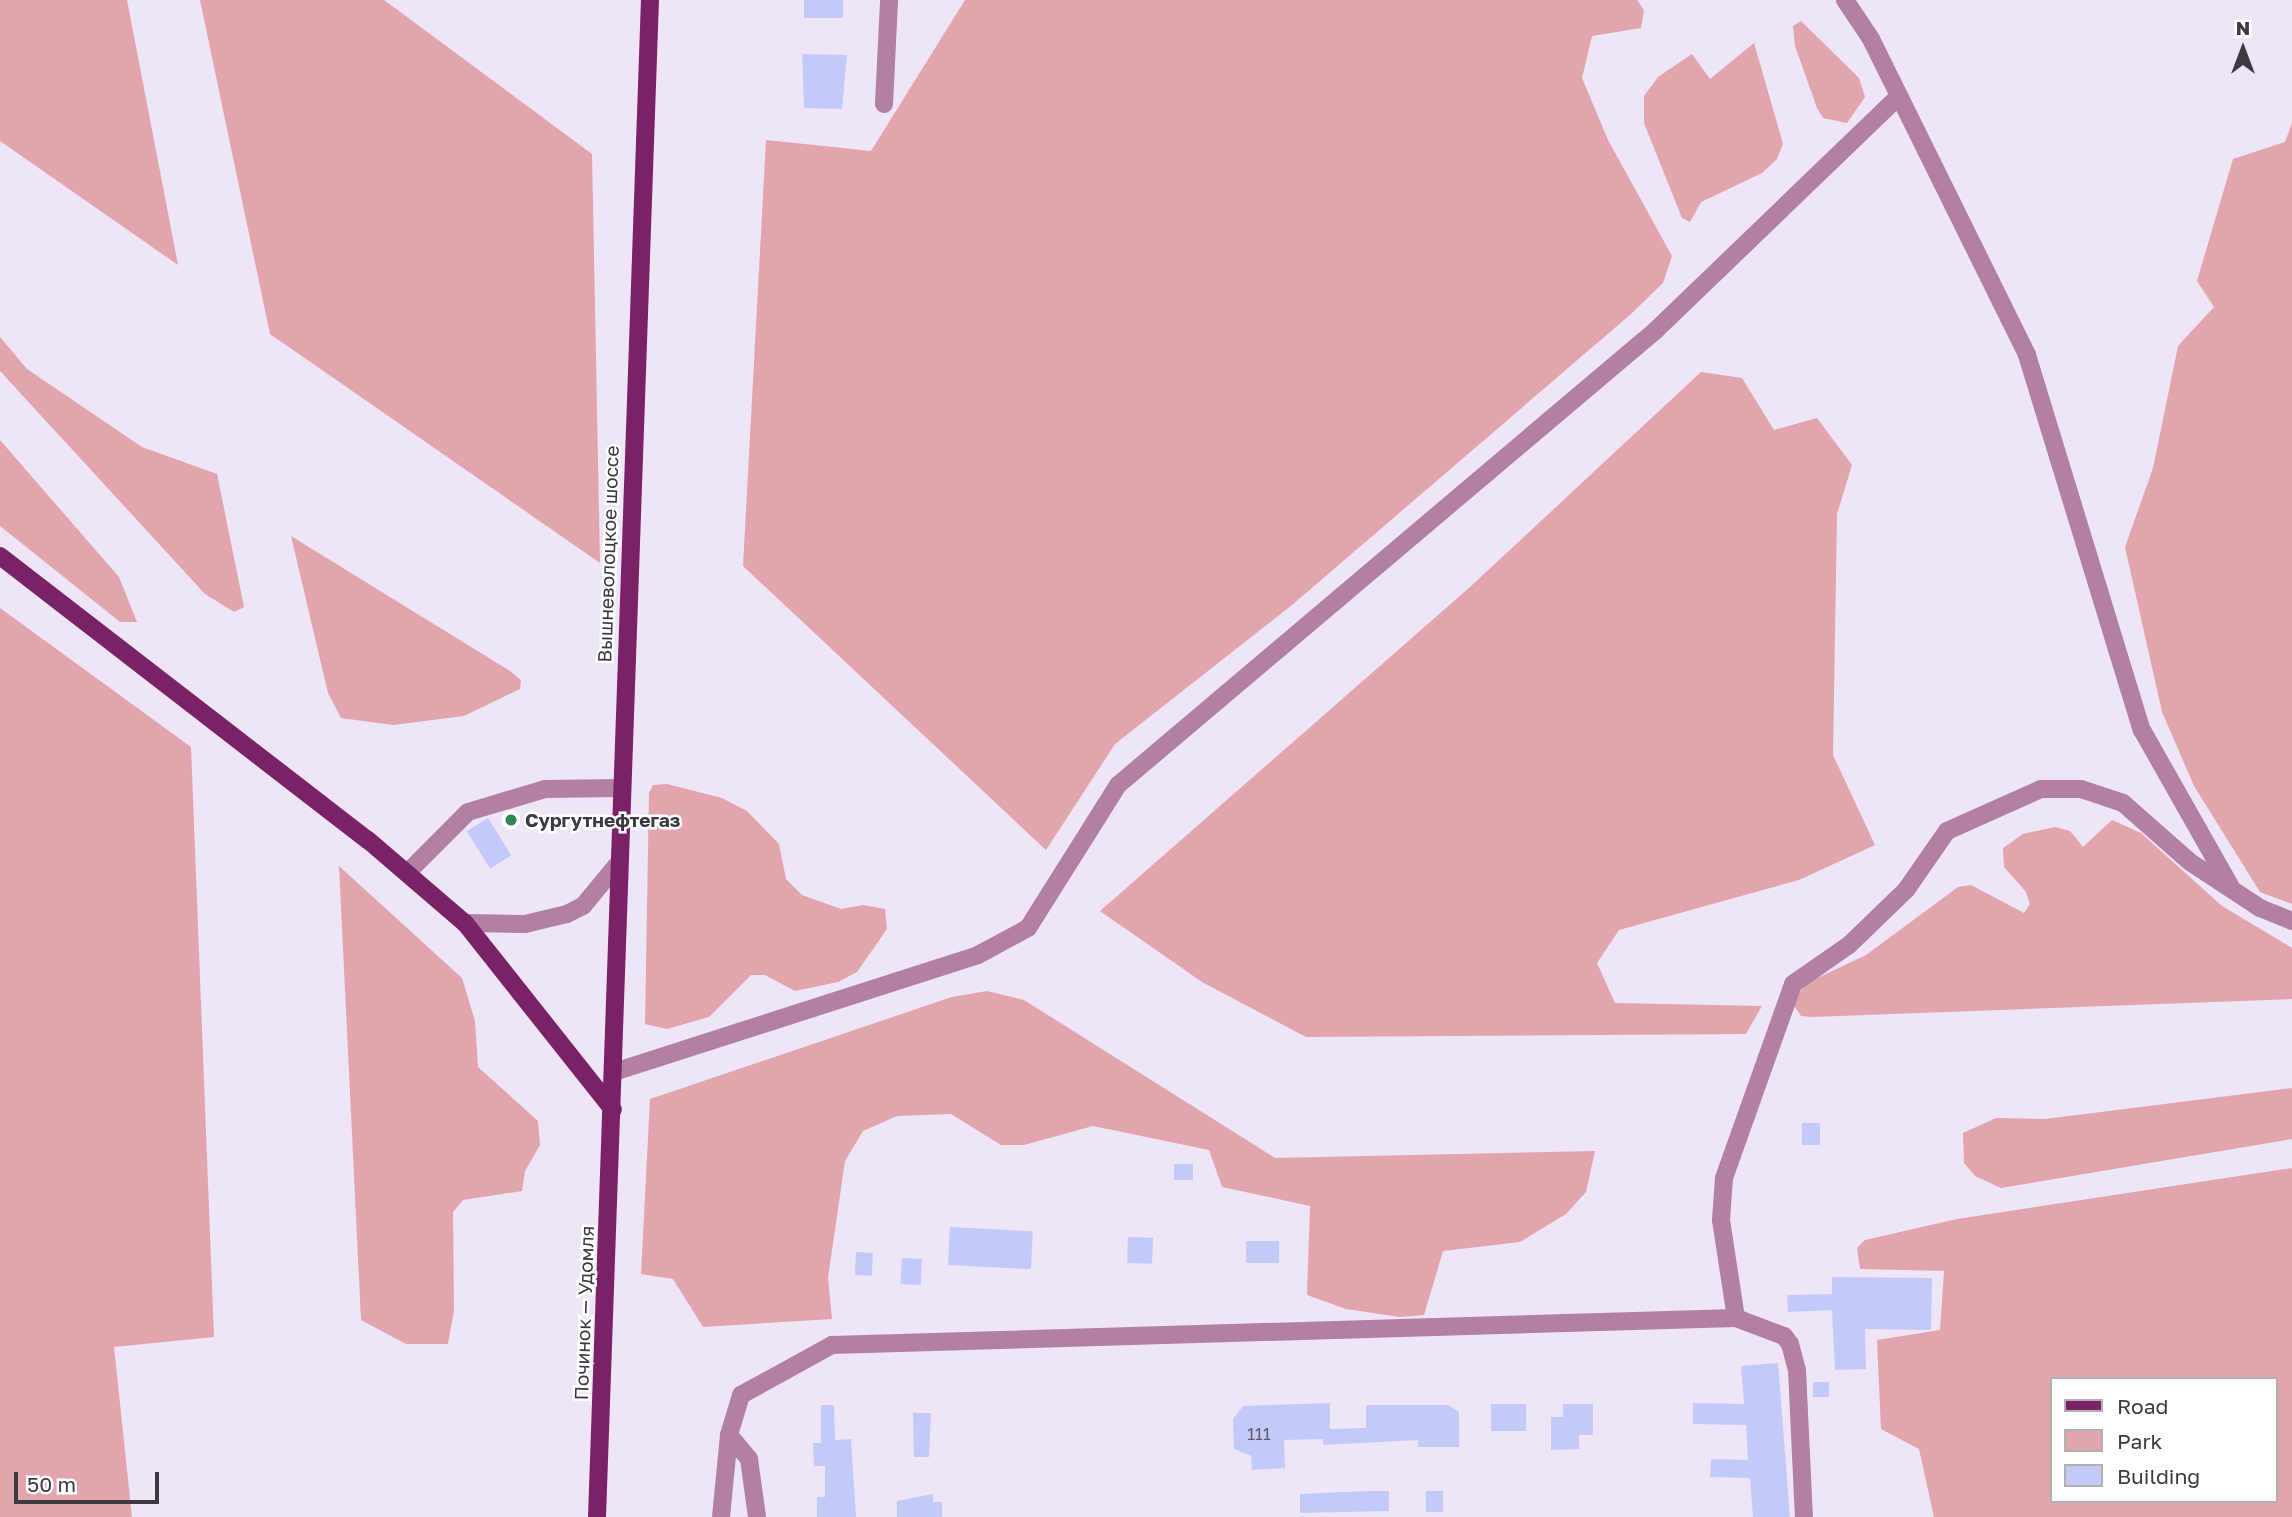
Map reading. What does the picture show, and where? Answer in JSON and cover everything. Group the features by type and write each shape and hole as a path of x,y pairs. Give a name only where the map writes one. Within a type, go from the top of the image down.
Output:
{"main road":[{"name":"Вышневолоцкое шоссе","path":"613,1110 616,866 650,0"},
{"path":"0,556 407,873 465,923 613,1110"},
{"name":"Починок — Удомля","path":"597,1517 613,1110"}],"street":[{"path":"884,104 889,0"},
{"path":"1845,0 1899,96 2027,355 2142,730 2232,889"},
{"path":"614,1073 978,955 1028,928 1118,785 1656,330 1899,96"},
{"path":"407,873 468,812 545,789 619,788"},
{"path":"1736,1318 1722,1231 1724,1178 1793,984 1849,945 1906,890 1947,831 2041,789 2081,789 2123,803 2190,862 2232,889 2292,921"},
{"path":"465,923 525,924 567,914 583,906 616,866"},
{"path":"721,1517 729,1435 741,1395 832,1345 1736,1318 1784,1336 1790,1344 1797,1370 1804,1517"},
{"path":"729,1435 749,1459 757,1517"}],"green space":[{"path":"0,0 127,0 178,265 0,141"},
{"path":"200,0 384,0 592,154 600,563 270,334"},
{"path":"965,0 1637,0 1644,10 1641,28 1592,36 1582,78 1608,140 1672,256 1663,283 1631,314 1292,605 1115,744 1046,850 743,566 766,140 871,151"},
{"path":"1801,21 1859,78 1865,97 1847,123 1823,118 1817,108 1795,46 1793,26"},
{"path":"1754,43 1783,144 1777,159 1762,173 1701,202 1690,222 1682,218 1644,123 1644,96 1658,77 1692,54 1710,79"},
{"path":"2292,123 2292,904 2260,892 2194,786 2162,712 2125,547 2153,468 2178,346 2214,307 2197,281 2233,159 2285,142"},
{"path":"0,337 27,369 142,447 217,474 244,607 234,612 205,594 0,371"},
{"path":"1701,372 1742,378 1774,430 1817,418 1852,465 1837,514 1833,755 1875,845 1799,880 1619,930 1597,963 1615,1003 1762,1006 1746,1034 1306,1037 1202,982 1100,911 1470,587"},
{"path":"0,440 119,577 137,622 120,622 0,526"},
{"path":"291,536 510,671 521,680 520,689 464,716 393,725 341,718 328,693"},
{"path":"0,608 191,747 214,1337 114,1347 132,1517 0,1517"},
{"path":"667,784 722,798 747,811 779,844 786,879 802,895 841,909 863,905 885,909 887,929 857,972 838,982 795,991 765,975 751,975 709,1017 667,1029 645,1024 649,793 653,785"},
{"path":"2112,820 2141,833 2222,906 2292,948 2292,999 1812,1017 1801,1016 1795,1007 1795,997 1809,982 1866,955 1958,887 1971,885 2024,913 2030,904 2026,892 2004,867 2003,848 2023,834 2055,827 2070,831 2083,847"},
{"path":"339,866 462,978 475,1021 478,1067 538,1121 540,1145 525,1171 522,1191 463,1200 453,1212 454,1310 448,1344 406,1344 361,1320"},
{"path":"987,991 1024,1000 1275,1158 1595,1151 1586,1192 1566,1214 1520,1242 1443,1251 1424,1315 1400,1317 1346,1309 1307,1295 1310,1206 1222,1187 1209,1150 1093,1126 1024,1145 1001,1145 951,1114 897,1116 863,1131 845,1161 828,1278 832,1319 703,1327 673,1279 641,1274 650,1099 952,997"},
{"path":"2292,1088 2292,1139 2001,1188 1975,1176 1964,1163 1963,1133 1996,1118 2045,1119"},
{"path":"2292,1168 2292,1517 1934,1517 1919,1449 1881,1429 1877,1340 1940,1330 1944,1271 1860,1269 1857,1248 1865,1240 1957,1219"}],"building":[{"path":"804,0 843,0 843,18 804,18"},
{"path":"802,54 847,55 842,109 804,108"},
{"path":"488,818 511,855 490,869 467,831"},
{"path":"1802,1123 1820,1123 1820,1145 1802,1145"},
{"path":"1174,1164 1193,1164 1193,1180 1174,1180"},
{"path":"950,1227 1033,1231 1031,1269 948,1265"},
{"path":"1128,1237 1153,1238 1152,1264 1127,1263"},
{"path":"1246,1241 1279,1241 1279,1263 1246,1263"},
{"path":"856,1252 873,1253 872,1276 855,1275"},
{"path":"902,1258 922,1259 921,1285 901,1284"},
{"path":"1832,1277 1932,1278 1931,1330 1865,1329 1866,1369 1835,1370 1832,1310 1788,1312 1787,1295 1832,1294"},
{"path":"1778,1363 1790,1517 1753,1517 1750,1478 1710,1477 1711,1459 1748,1460 1746,1425 1693,1424 1693,1403 1744,1404 1741,1366"},
{"path":"1813,1382 1829,1382 1829,1397 1813,1397"},
{"path":"1330,1403 1330,1429 1366,1428 1366,1405 1448,1405 1459,1412 1459,1447 1418,1447 1418,1440 1323,1445 1323,1439 1284,1440 1285,1468 1252,1470 1251,1456 1234,1449 1233,1419 1243,1406"},
{"path":"1491,1404 1526,1404 1526,1431 1491,1431"},
{"path":"1563,1404 1593,1404 1593,1435 1579,1435 1579,1449 1551,1450 1551,1417 1563,1417"},
{"path":"821,1405 834,1405 835,1440 851,1439 856,1517 817,1517 817,1497 825,1497 825,1466 814,1466 813,1443 821,1443"},
{"path":"913,1413 931,1413 929,1457 914,1457"},
{"path":"1389,1491 1389,1511 1300,1513 1300,1494"},
{"path":"1426,1491 1443,1491 1443,1512 1426,1512"},
{"path":"933,1494 933,1502 942,1502 942,1517 897,1517 897,1501"}],"place":[{"name":"Сургутнефтегаз","path":"511,820"}]}
